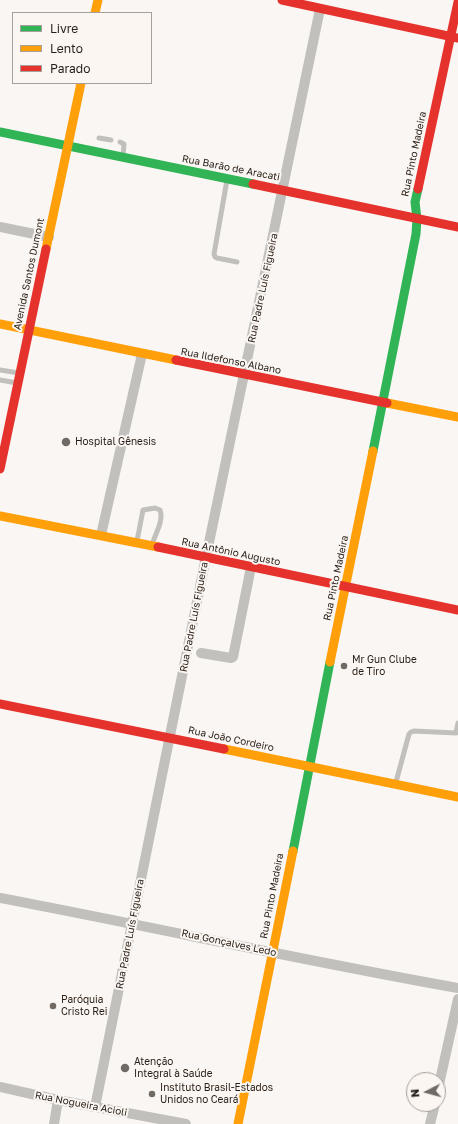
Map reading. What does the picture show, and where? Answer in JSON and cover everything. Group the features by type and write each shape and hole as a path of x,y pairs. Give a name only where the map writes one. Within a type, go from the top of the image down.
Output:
{"street":[{"path":"96,12 98,0"},
{"path":"286,0 320,9 454,38"},
{"name":"Rua Pinto Madeira","path":"238,1124 416,234 417,219 415,202 454,38 458,2"},
{"name":"Rua Padre Luís Figueira","path":"96,1107 206,557 320,9"},
{"name":"Avenida Santos Dumont","path":"0,469 81,84"},
{"name":"Rua Barão de Aracati","path":"0,132 458,227"},
{"path":"0,226 49,237"},
{"name":"Rua Ildefonso Albano","path":"0,324 458,418"},
{"path":"101,535 142,354"},
{"name":"Rua Antônio Augusto","path":"0,516 101,535 458,610"},
{"path":"201,653 231,658 233,657 251,567"},
{"name":"Rua João Cordeiro","path":"0,704 458,797"},
{"name":"Rua Gonçalves Ledo","path":"0,898 458,988"},
{"path":"442,1072 458,999"},
{"name":"Rua Nogueira Acioli","path":"0,1087 58,1100 186,1124"},
{"path":"54,1124 58,1100"},
{"path":"430,1124 433,1112"}],"lane":[{"path":"99,138 111,140"},
{"path":"120,142 124,144 125,149 123,158"},
{"path":"227,179 214,257 237,262"},
{"path":"0,370 19,378"},
{"path":"0,380 19,378"},
{"path":"136,543 144,510 155,508 160,510 161,520 152,546"},
{"path":"396,784 409,734 411,732 456,733 458,723"}],"traffic: fast":[{"path":"0,132 253,184"},
{"path":"373,451 416,234 417,219 415,202 418,189"},
{"path":"293,851 330,662"}],"traffic: slow":[{"path":"95,12 98,0"},
{"path":"46,249 81,84"},
{"path":"0,324 176,360"},
{"path":"387,403 458,417"},
{"path":"330,662 373,451"},
{"path":"0,516 158,547"},
{"path":"224,749 458,797"},
{"path":"238,1124 293,851"}],"traffic: jam":[{"path":"282,0 458,38"},
{"path":"418,189 458,2"},
{"path":"253,184 458,227"},
{"path":"0,469 46,249"},
{"path":"176,360 387,403"},
{"path":"158,547 458,610"},
{"path":"0,704 224,749"}],"place":[{"name":"Hospital Gênesis","path":"66,442"},
{"name":"Mr Gun Clube de Tiro","path":"344,666"},
{"name":"Paróquia Cristo Rei","path":"53,1006"},
{"name":"Atenção Integral à Saúde","path":"125,1068"},
{"name":"Instituto Brasil-Estados Unidos no Ceará","path":"152,1094"}]}
